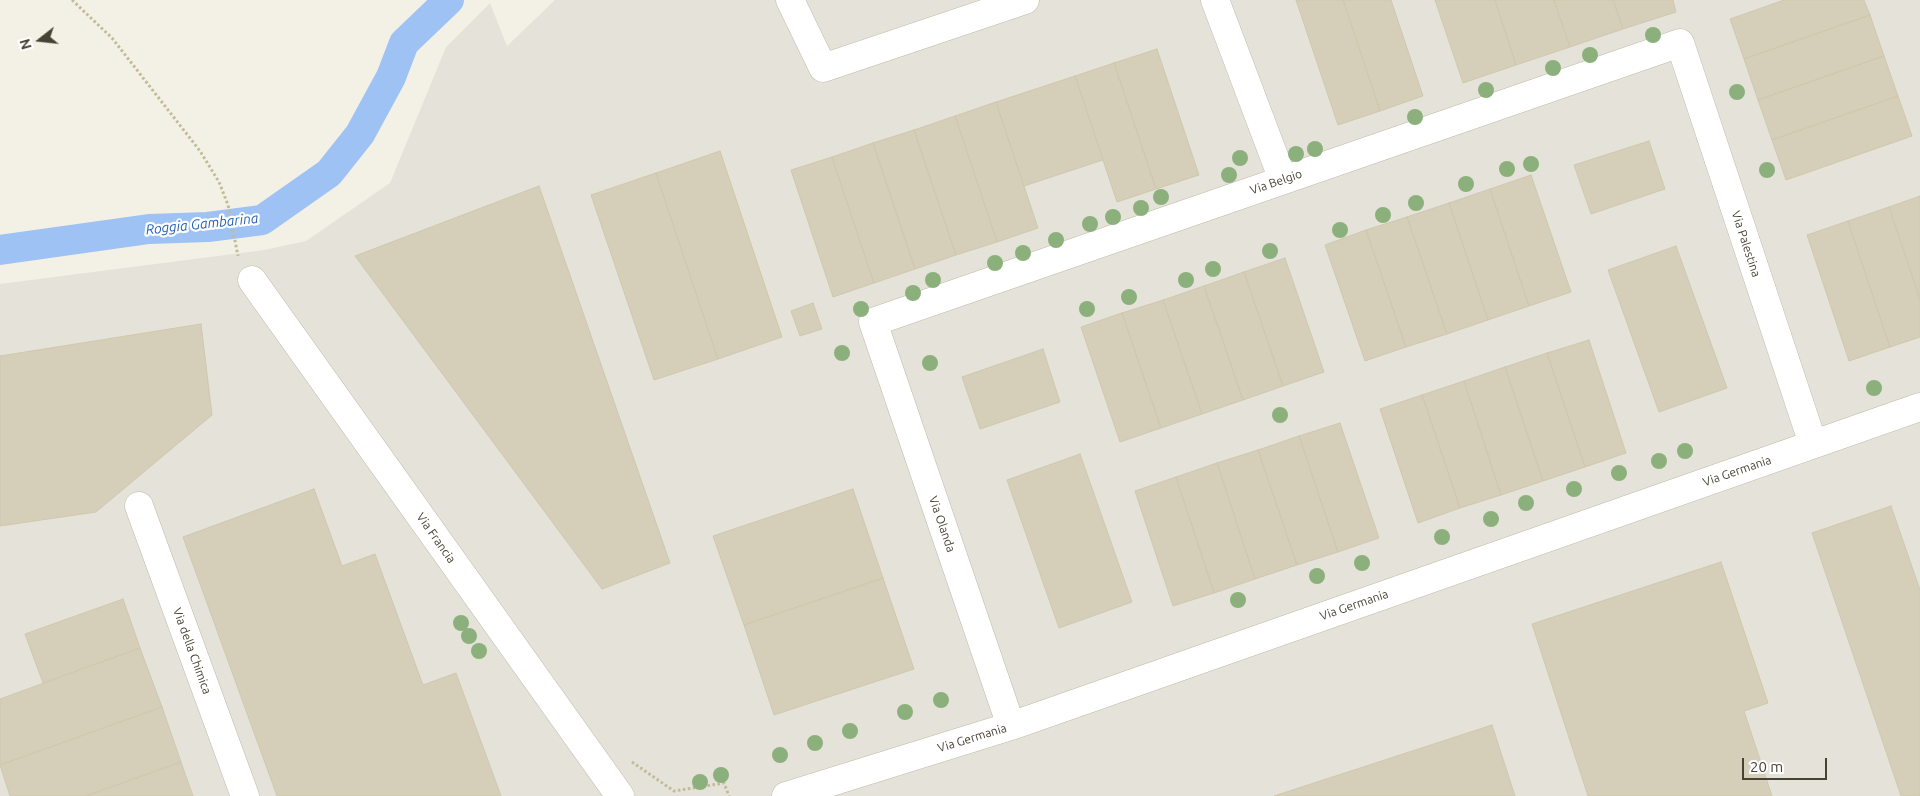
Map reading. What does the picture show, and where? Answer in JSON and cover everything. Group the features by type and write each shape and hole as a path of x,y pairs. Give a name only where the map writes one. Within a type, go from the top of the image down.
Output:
{"street":[{"path":"790,0 823,68 1025,0"},
{"path":"1214,0 1283,180"},
{"name":"Via Belgio","path":"873,322 1680,43"},
{"name":"Via Palestina","path":"1680,43 1813,444"},
{"name":"Via Francia","path":"252,280 614,788"},
{"name":"Via Olanda","path":"873,322 1010,726"},
{"name":"Via Germania","path":"786,796 1010,726 1920,407"},
{"name":"Via della Chimica","path":"139,506 245,796"}],"path":[{"path":"72,0 112,38 200,151 219,182 228,205 233,239"},
{"path":"614,788 631,761 674,791 724,783 730,796"}],"shaded area":[{"path":"555,0 1920,0 1920,796 0,796 0,284 264,250 306,241 390,183 446,47 490,3 507,46"}],"building":[{"path":"1296,0 1343,0 1380,111 1338,125"},
{"path":"1343,0 1391,0 1423,96 1380,111"},
{"path":"1435,0 1495,0 1516,65 1463,83"},
{"path":"1495,0 1554,0 1570,47 1516,65"},
{"path":"1554,0 1613,0 1623,29 1570,47"},
{"path":"1613,0 1673,0 1676,12 1623,29"},
{"path":"1784,0 1864,0 1870,15 1744,59 1730,19"},
{"path":"1870,15 1884,56 1758,100 1744,59"},
{"path":"1157,49 1199,175 1156,189 1114,63"},
{"path":"1884,56 1898,96 1772,140 1758,100"},
{"path":"1114,63 1156,189 1117,202 1075,76"},
{"path":"1075,76 1103,160 1024,186 996,102"},
{"path":"1898,96 1912,136 1786,180 1772,140"},
{"path":"996,102 1038,228 997,242 955,116"},
{"path":"955,116 997,242 956,255 914,130"},
{"path":"914,130 956,255 915,269 873,143"},
{"path":"1649,141 1665,189 1591,214 1574,165"},
{"path":"873,143 915,269 874,283 832,157"},
{"path":"720,151 782,337 718,359 656,173"},
{"path":"832,157 874,283 833,297 791,170"},
{"path":"656,173 718,359 654,380 591,195"},
{"path":"1531,175 1571,292 1529,306 1490,189"},
{"path":"539,186 670,563 602,589 355,256"},
{"path":"1490,189 1529,306 1488,320 1449,203"},
{"path":"1920,196 1920,299 1889,207"},
{"path":"1449,203 1488,320 1447,334 1407,217"},
{"path":"1889,207 1920,299 1920,337 1890,347 1848,221"},
{"path":"1407,217 1447,334 1406,347 1366,230"},
{"path":"1848,221 1890,347 1849,361 1807,235"},
{"path":"1366,230 1406,347 1365,361 1325,245"},
{"path":"1676,246 1727,388 1659,412 1608,270"},
{"path":"1285,258 1324,372 1283,386 1244,272"},
{"path":"1244,272 1283,386 1243,400 1204,286"},
{"path":"1204,286 1243,400 1202,414 1163,300"},
{"path":"1163,300 1202,414 1161,428 1122,313"},
{"path":"813,303 822,329 800,336 791,311"},
{"path":"1122,313 1161,428 1120,442 1081,327"},
{"path":"201,324 212,415 96,512 0,526 0,356"},
{"path":"1589,340 1626,453 1585,467 1547,353"},
{"path":"1043,349 1060,402 980,429 962,377"},
{"path":"1547,353 1585,467 1543,481 1505,367"},
{"path":"1505,367 1543,481 1501,495 1464,381"},
{"path":"1464,381 1501,495 1460,508 1422,395"},
{"path":"1422,395 1460,508 1418,523 1380,409"},
{"path":"1340,423 1379,538 1338,552 1299,436"},
{"path":"1299,436 1338,552 1297,565 1258,450"},
{"path":"1258,450 1297,565 1255,579 1217,463"},
{"path":"1080,454 1132,602 1059,628 1007,480"},
{"path":"1217,463 1255,579 1214,593 1176,477"},
{"path":"1176,477 1214,593 1173,606 1135,491"},
{"path":"314,489 342,566 375,554 423,685 456,673 501,796 277,796 183,537"},
{"path":"853,489 883,578 744,625 713,536"},
{"path":"1891,506 1920,590 1920,796 1901,796 1812,533"},
{"path":"1721,562 1768,703 1744,711 1772,796 1588,796 1532,624"},
{"path":"883,578 914,669 774,715 744,625"},
{"path":"123,599 140,648 43,683 25,634"},
{"path":"140,648 162,707 0,765 0,699"},
{"path":"162,707 181,762 86,796 10,796 0,765"},
{"path":"1492,725 1515,796 1274,796"},
{"path":"181,762 193,796 86,796"}],"waterway":[{"name":"Roggia Gambarina","path":"0,250 149,229 208,227 262,220 329,173 360,134 391,77 404,43 449,0"}]}
